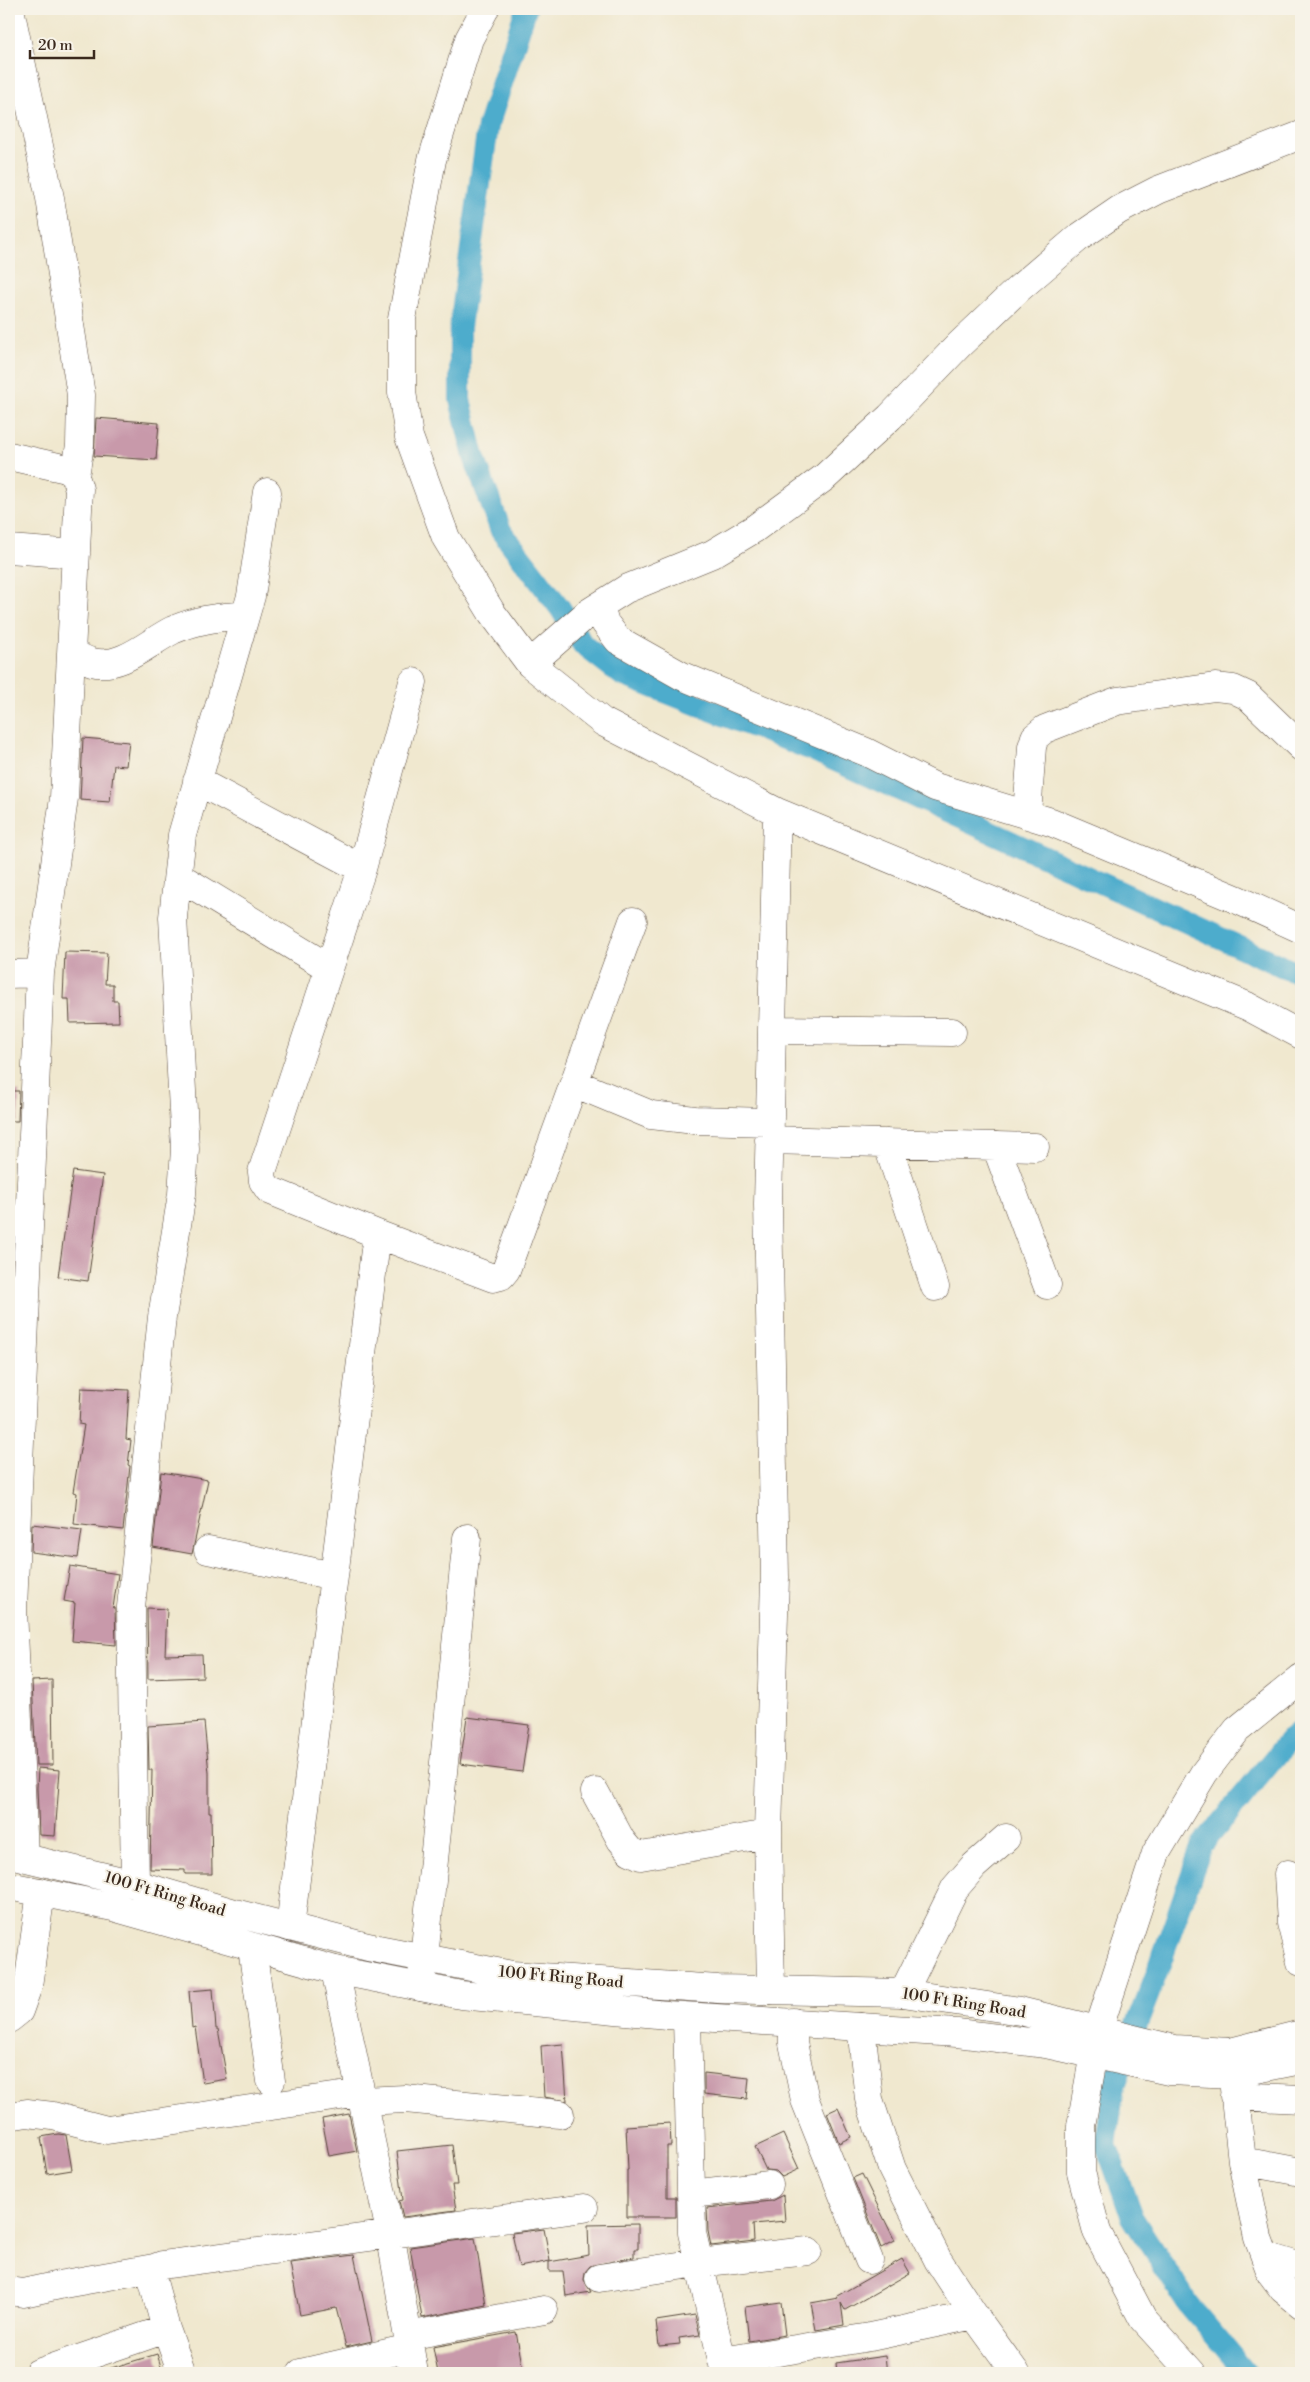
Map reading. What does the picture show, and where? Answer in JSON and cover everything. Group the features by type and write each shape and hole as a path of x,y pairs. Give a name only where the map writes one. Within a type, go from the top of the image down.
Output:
{"street":[{"path":"10,9 50,198 82,395 80,445 75,476 79,489 64,798 40,973 13,1609 16,1855"},
{"path":"485,9 469,39 432,160 402,319 402,392 409,437 446,538 492,613 602,722 776,812 1246,1006 1301,1035"},
{"path":"536,658 594,609 626,589 712,554 746,534 824,476 890,417 959,345 1016,291 1078,238 1119,210 1158,190 1301,135"},
{"path":"9,456 66,469 75,476"},
{"path":"135,1884 131,1607 162,1317 182,1194 185,1149 173,917 182,835 251,596 267,492"},
{"path":"9,549 76,554"},
{"path":"594,609 618,640 682,676 866,752 935,787 1028,814 1229,896 1301,928"},
{"path":"71,653 94,663 113,662 133,654 174,630 218,616 245,616"},
{"path":"413,682 362,869 262,1172 263,1181 269,1190 493,1278 500,1276 506,1270 633,921"},
{"path":"1028,814 1032,747 1035,737 1045,728 1117,701 1214,687 1233,689 1248,696 1301,747"},
{"path":"197,781 362,869"},
{"path":"771,1990 768,1834 775,1577 768,1204 776,812"},
{"path":"178,876 329,968"},
{"path":"9,974 40,973"},
{"path":"772,1030 952,1032"},
{"path":"574,1083 651,1114 769,1131 887,1143 1035,1146"},
{"path":"887,1143 935,1287"},
{"path":"996,1146 1047,1285"},
{"path":"290,1927 377,1234"},
{"path":"421,1987 468,1538"},
{"path":"208,1550 334,1576"},
{"path":"1192,2373 1143,2319 1097,2232 1081,2172 1081,2126 1106,2044 1156,1853 1204,1773 1237,1730 1301,1678"},
{"path":"595,1792 621,1840 630,1851 641,1856 768,1834"},
{"path":"903,1993 956,1888 974,1866 1006,1838"},
{"name":"100 Ft Ring Road","path":"16,1855 135,1884 368,1947 512,1975 718,1989 903,1993 1020,2011 1106,2044"},
{"path":"1288,1874 1291,1923 1301,1962"},
{"name":"100 Ft Ring Road","path":"9,1886 113,1907 335,1970 461,1995 687,2016 967,2035 1046,2044 1106,2044"},
{"path":"9,2019 19,2011 28,1986 40,1892"},
{"path":"252,1948 270,2081"},
{"path":"335,1970 390,2232 411,2352"},
{"path":"687,2016 692,2233 723,2367 974,2315"},
{"path":"793,2022 793,2043 805,2100 869,2260"},
{"path":"861,2027 869,2099 892,2169 938,2260 974,2315 1016,2373"},
{"path":"1232,2074 1301,2034"},
{"path":"1106,2044 1232,2074 1301,2099"},
{"path":"1232,2074 1301,2060"},
{"path":"1232,2074 1242,2161 1258,2238 1271,2273 1283,2289 1301,2304"},
{"path":"9,2116 27,2113 53,2116 107,2130 362,2097 406,2099 560,2114"},
{"path":"1242,2161 1301,2172"},
{"path":"691,2194 769,2185"},
{"path":"9,2291 23,2293 162,2265 390,2232 584,2208"},
{"path":"599,2278 698,2263 808,2251"},
{"path":"1265,2256 1301,2267"},
{"path":"154,2268 152,2278 166,2329 182,2373"},
{"path":"301,2373 411,2352 544,2310"},
{"path":"38,2373 166,2329"}],"building":[{"path":"96,418 159,423 156,460 94,456"},
{"path":"83,738 129,742 126,766 114,765 110,802 80,800"},
{"path":"65,952 107,953 105,984 113,984 113,1001 118,1001 119,1022 70,1023 69,999 63,999"},
{"path":"9,1091 19,1091 18,1121 9,1121"},
{"path":"73,1171 103,1175 88,1281 58,1277"},
{"path":"81,1388 129,1390 126,1439 131,1440 128,1465 130,1466 123,1530 74,1524 77,1493 73,1492 84,1425 79,1424"},
{"path":"161,1472 208,1480 192,1554 153,1547"},
{"path":"32,1524 82,1530 78,1558 31,1552"},
{"path":"70,1566 118,1574 113,1608 115,1608 116,1645 72,1641 75,1603 64,1601"},
{"path":"147,1608 167,1609 165,1655 202,1654 203,1677 148,1679"},
{"path":"52,1680 53,1765 36,1765 32,1681"},
{"path":"467,1717 529,1725 522,1772 460,1764"},
{"path":"204,1722 209,1773 212,1874 185,1874 185,1870 150,1869 152,1770 149,1770 148,1726"},
{"path":"38,1768 60,1770 55,1836 39,1835"},
{"path":"213,1989 216,2029 218,2029 227,2079 203,2083 195,2027 192,2028 189,1991"},
{"path":"563,2044 567,2101 544,2097 541,2046"},
{"path":"704,2073 749,2078 747,2099 704,2094"},
{"path":"838,2108 851,2137 839,2143 827,2113"},
{"path":"349,2114 357,2151 329,2156 322,2119"},
{"path":"670,2123 671,2146 667,2146 667,2197 676,2197 676,2217 627,2217 628,2170 626,2126"},
{"path":"58,2134 66,2135 72,2170 47,2174 41,2137"},
{"path":"783,2134 799,2169 782,2177 776,2171 766,2170 755,2147"},
{"path":"452,2145 457,2185 452,2185 456,2210 403,2217 399,2201 403,2200 397,2151"},
{"path":"862,2174 895,2241 881,2248 853,2178"},
{"path":"783,2195 785,2221 753,2224 754,2241 711,2246 707,2208 771,2201"},
{"path":"638,2224 638,2249 634,2249 634,2257 590,2266 585,2272 584,2280 591,2292 566,2296 563,2271 549,2271 549,2262 589,2255 588,2225"},
{"path":"544,2229 550,2261 519,2267 512,2233"},
{"path":"475,2238 486,2305 422,2318 410,2247"},
{"path":"354,2255 372,2341 346,2347 336,2308 300,2315 290,2263"},
{"path":"902,2259 910,2273 845,2310 841,2303 844,2325 816,2330 811,2303 838,2298 837,2296"},
{"path":"781,2302 785,2335 749,2341 745,2307"},
{"path":"695,2315 700,2335 679,2338 680,2344 659,2346 656,2321"},
{"path":"516,2332 523,2370 504,2373 438,2373 433,2347"},
{"path":"157,2354 163,2373 108,2373 108,2369"},
{"path":"885,2356 887,2373 837,2373 836,2363"}],"waterway":[{"path":"526,9 488,126 460,327 460,400 474,457 501,531 560,608 583,645 622,675 812,750 1301,975"},
{"path":"1246,2373 1188,2304 1132,2217 1106,2145 1114,2084 1156,1975 1202,1845 1291,1738 1301,1730"}]}
